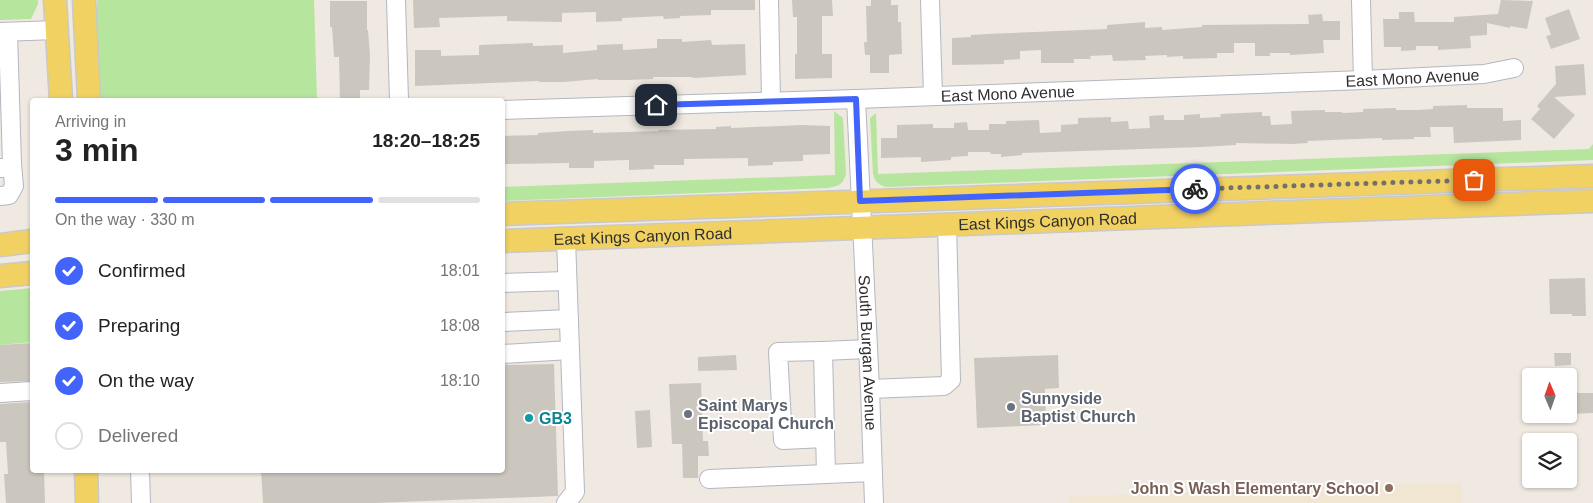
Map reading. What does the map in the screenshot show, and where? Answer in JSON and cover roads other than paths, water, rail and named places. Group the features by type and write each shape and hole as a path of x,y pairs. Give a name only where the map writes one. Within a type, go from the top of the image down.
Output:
{"main road":[{"path":"55,0 61,98"},
{"path":"84,0 89,98"},
{"name":"East Kings Canyon Road","path":"505,214 1593,176"},
{"name":"East Kings Canyon Road","path":"505,241 1593,202"},
{"path":"505,227 544,226 591,211"},
{"path":"0,245 30,241"},
{"path":"0,276 30,273"},
{"path":"86,473 87,503"}],"street":[{"path":"396,0 399,98"},
{"path":"768,0 771,100"},
{"path":"930,0 933,96"},
{"path":"1361,0 1363,80"},
{"path":"0,196 9,195 14,186 6,166 4,32 57,30"},
{"name":"East Mono Avenue","path":"505,110 1363,80 1484,74 1514,68"},
{"name":"South Burgan Avenue","path":"856,99 874,503"},
{"path":"870,389 944,386 951,380 947,225"},
{"path":"566,239 570,350 570,497"},
{"path":"505,283 567,280"},
{"path":"505,322 569,319"},
{"path":"825,438 783,440 778,352 868,349"},
{"path":"505,354 570,350"},
{"path":"823,351 826,474"},
{"path":"0,393 30,391"},
{"path":"709,479 873,472"},
{"path":"140,473 141,503"}],"place":[{"name":"Sunnyside Baptist Church","path":"1011,407"},
{"name":"Saint Marys Episcopal Church","path":"688,414"},
{"name":"GB3","path":"529,418"},
{"name":"John S Wash Elementary School","path":"1389,488"}]}
